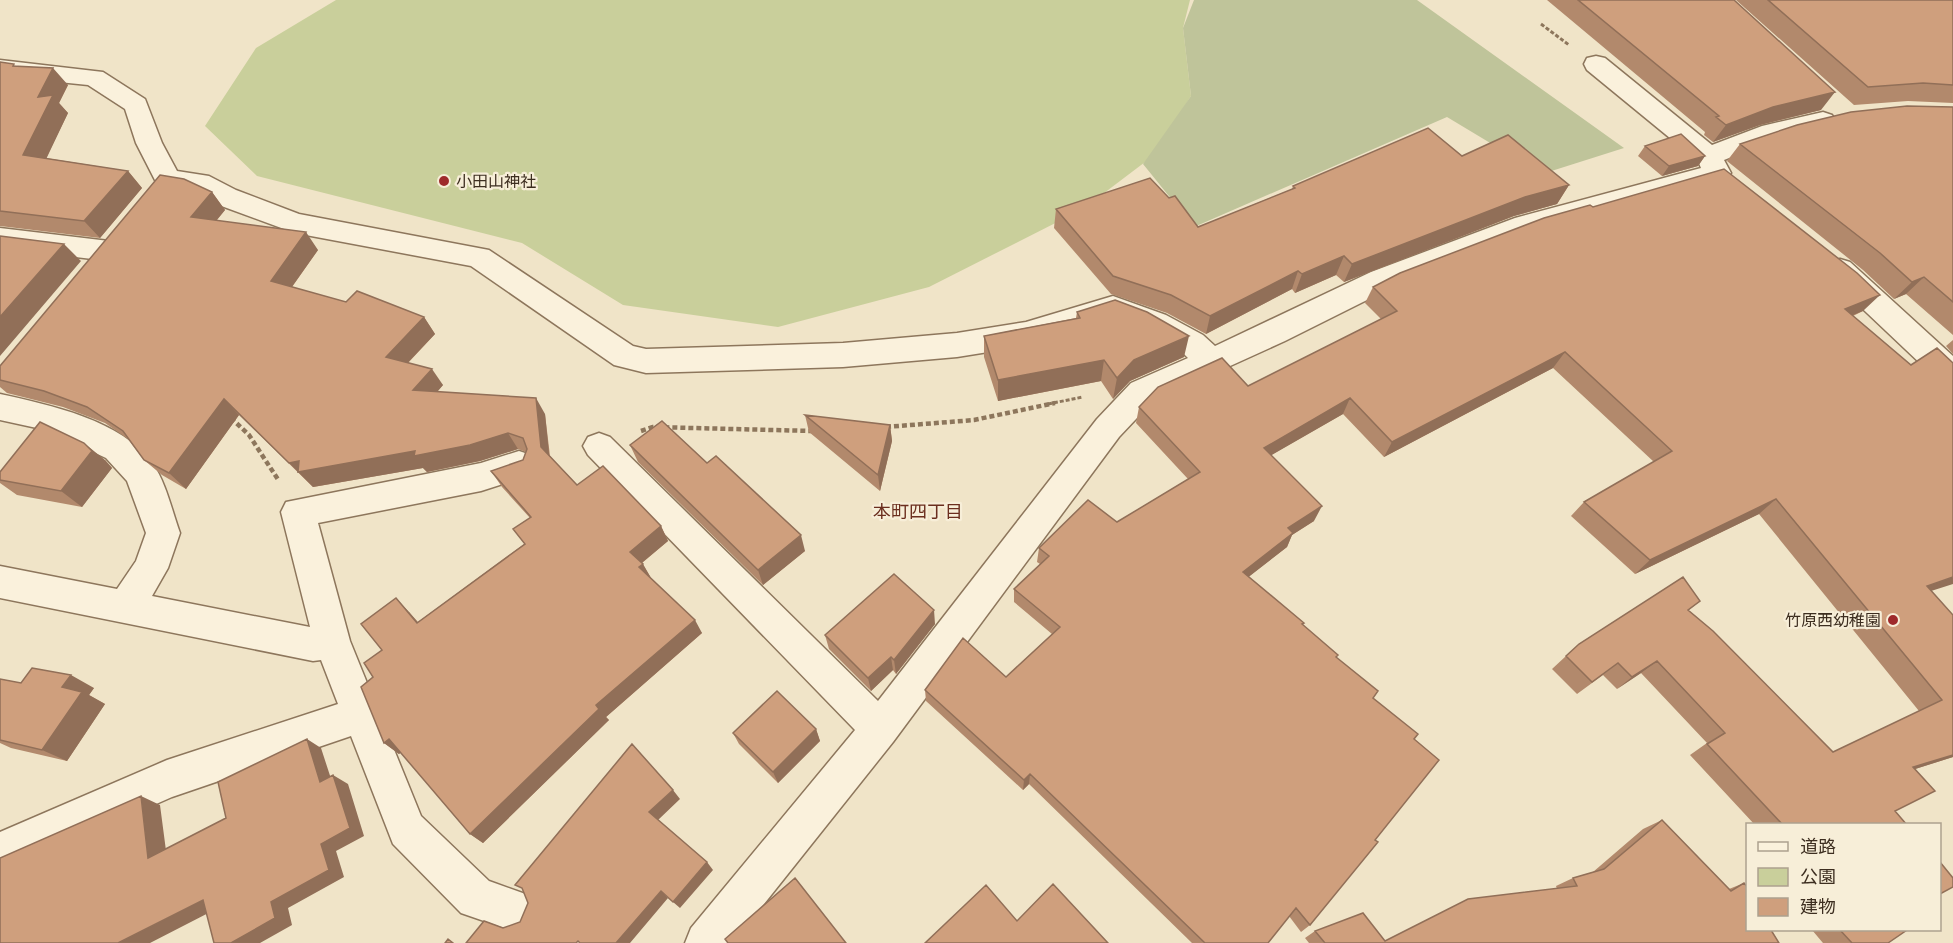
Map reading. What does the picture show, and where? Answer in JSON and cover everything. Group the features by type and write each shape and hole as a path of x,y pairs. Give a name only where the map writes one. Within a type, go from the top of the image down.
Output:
{"street":[{"path":"1596,64 1720,172"},
{"path":"0,68 94,78 136,105 149,143 160,188 199,183 226,197 295,223 479,257 626,357 646,361 843,355 957,345 1026,334 1113,307 1155,323 1192,343 1209,360"},
{"path":"706,943 880,729 1108,428 1142,392 1209,360 1274,333 1381,280 1525,225 1720,172 1771,132 1839,109"},
{"path":"0,238 116,242 86,278"},
{"path":"1816,251 1852,280 1953,375"},
{"path":"0,408 52,418 118,448 141,474 163,533 151,568 125,607"},
{"path":"599,446 880,729"},
{"path":"516,911 476,898 407,830 332,641 298,512 481,477 519,465"},
{"path":"0,582 313,644 332,641"},
{"path":"0,853 167,779 360,715"}],"path":[{"path":"882,427 974,420 1100,393 1142,392"},
{"path":"224,411 249,435 298,512"},
{"path":"599,446 653,427 825,431"}],"green space":[{"path":"336,0 1190,0 1183,28 1191,96 1153,156 1083,209 929,287 778,327 623,305 522,243 257,176 205,126 256,48"},
{"path":"1194,0 1417,0 1624,148 1542,174 1447,117 1194,227 1143,164 1191,96 1183,28"}],"building":[{"path":"1578,0 1734,0 1835,92 1773,107 1726,125 1716,117 1719,116"},
{"path":"1768,0 1953,0 1953,85 1923,83 1868,87"},
{"path":"0,62 14,64 13,66 53,68 38,97 53,95 23,155 128,171 84,221 0,211"},
{"path":"1907,106 1953,107 1953,302 1924,277 1912,282 1880,253 1740,144 1797,125 1851,112"},
{"path":"1428,128 1462,156 1508,135 1569,185 1525,197 1352,264 1344,256 1302,274 1298,271 1210,316 1171,295 1113,276 1056,209 1150,178 1169,198 1175,196 1198,227 1295,188 1293,186"},
{"path":"1681,134 1705,156 1669,166 1645,146"},
{"path":"1724,169 1857,273 1880,295 1845,309 1911,365 1937,348 1953,363 1953,577 1927,586 1953,615 1953,755 1913,767 1935,791 1895,811 1905,823 1781,823 1707,744 1725,733 1657,661 1632,677 1618,663 1592,682 1566,656 1579,644 1683,577 1700,601 1688,610 1713,631 1833,752 1942,700 1776,499 1650,560 1584,502 1672,451 1565,352 1392,442 1350,398 1264,448 1322,506 1288,528 1293,533 1243,572 1304,623 1302,624 1338,655 1336,657 1378,691 1373,698 1418,734 1414,739 1439,760 1375,840 1378,842 1310,925 1296,908 1268,943 1205,943 1030,774 1024,780 925,690 963,638 1006,677 1060,627 1014,589 1049,556 1039,548 1088,500 1117,522 1200,472 1139,407 1158,387 1222,358 1248,386 1397,311 1373,287 1400,273 1544,218 1590,205 1593,207"},
{"path":"160,175 184,179 212,192 191,217 306,232 271,281 346,302 357,291 424,317 386,357 432,369 413,390 536,398 541,447 577,485 603,466 661,526 630,552 643,564 639,567 695,620 596,705 599,709 470,834 389,739 384,743 361,687 373,677 364,663 382,650 361,624 396,598 417,623 525,544 513,529 531,517 491,471 523,460 527,449 523,438 508,433 470,445 414,456 415,451 298,472 299,461 289,463 224,399 169,473 144,460 123,431 87,407 44,391 0,380 0,366"},
{"path":"0,236 64,244 0,317"},
{"path":"1115,300 1147,312 1189,336 1134,360 1117,378 1104,360 998,380 984,336 1080,318 1077,312"},
{"path":"805,415 890,425 878,475"},
{"path":"662,421 707,463 716,456 801,535 758,570 630,445"},
{"path":"40,422 84,443 92,451 61,491 0,480 0,472"},
{"path":"894,574 934,610 894,660 891,657 868,678 825,635"},
{"path":"32,668 71,675 62,687 82,692 42,750 0,740 0,679 21,683"},
{"path":"777,691 816,729 773,772 733,733"},
{"path":"307,739 320,782 333,775 350,828 321,844 329,870 271,902 275,918 231,943 214,943 203,900 118,943 0,943 0,858 141,796 148,858 226,818 218,782"},
{"path":"632,744 673,790 649,812 707,862 673,902 661,891 616,943 580,943 578,941 576,943 466,943 484,921 503,928 520,922 528,903 522,888 515,885"},
{"path":"1662,820 1731,891 1744,883 1746,886 1746,931 1772,931 1779,943 1325,943 1315,931 1363,913 1385,941 1468,899 1577,886 1573,878 1604,869"},
{"path":"1941,863 1953,878 1953,887 1941,893"},
{"path":"795,878 846,943 728,943 725,939"},
{"path":"1053,884 1108,943 925,943 986,885 1017,921"},
{"path":"1841,931 1906,931 1888,943 1852,943"}],"place":[{"name":"小田山神社","path":"444,181"},
{"name":"竹原西幼稚園","path":"1893,620"}],"district":[{"name":"本町四丁目","path":"918,512"}]}
